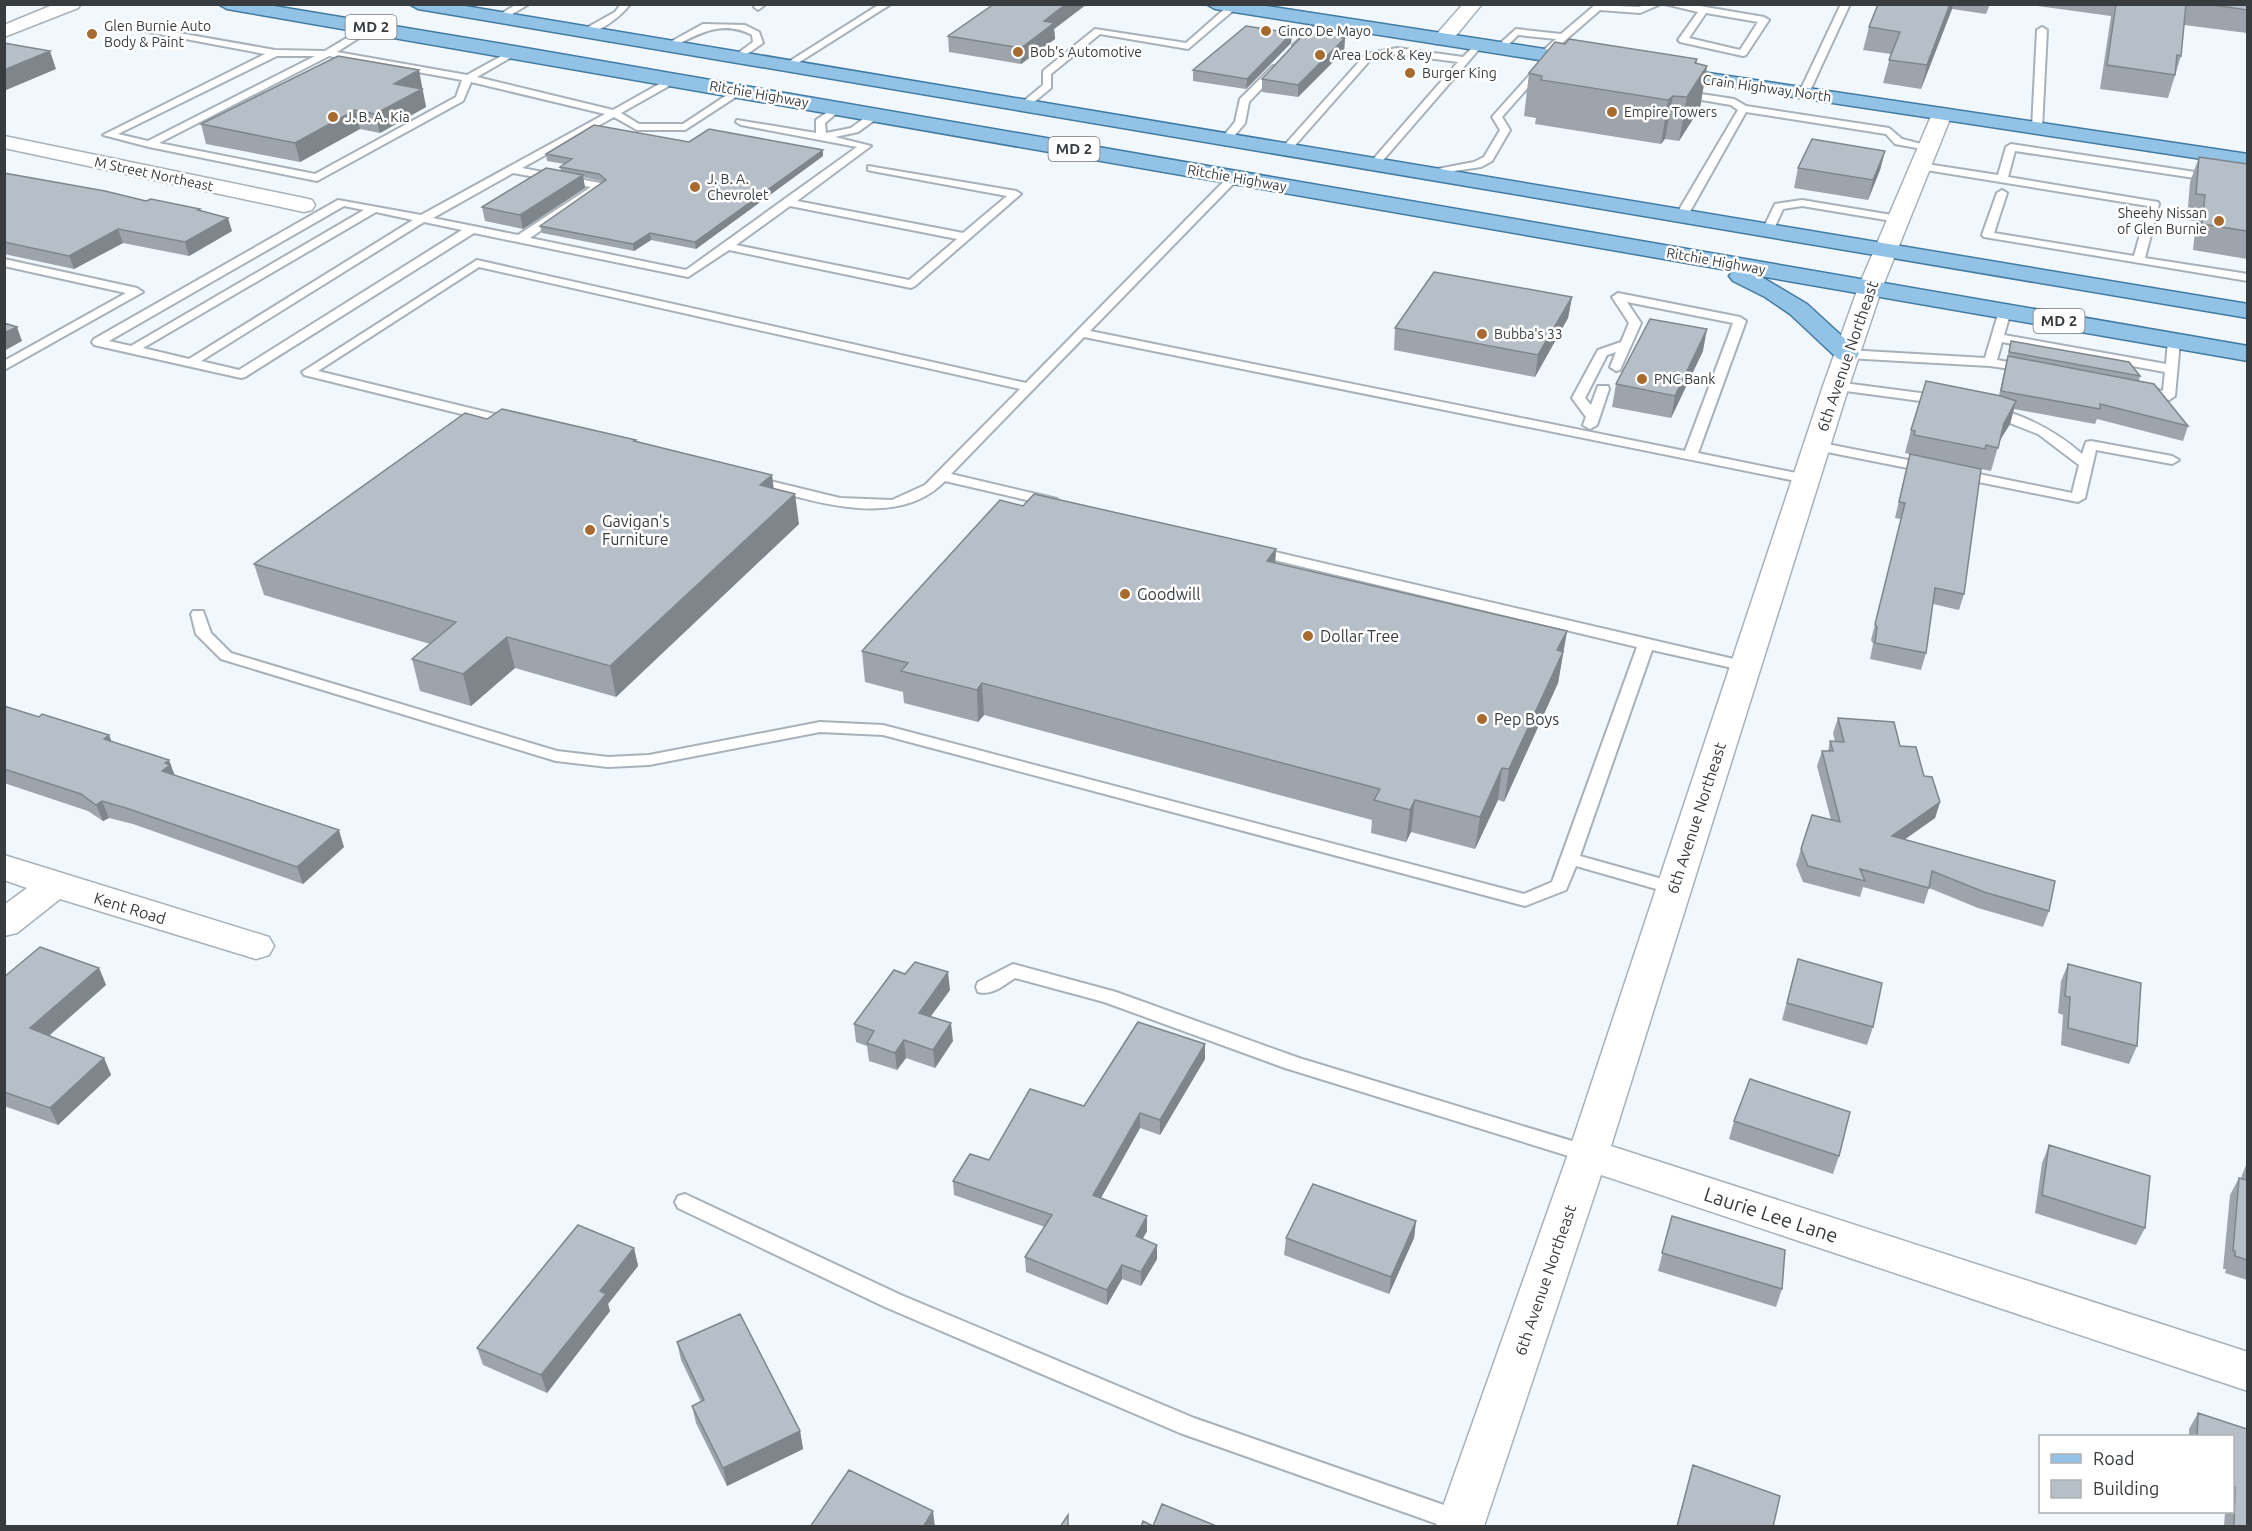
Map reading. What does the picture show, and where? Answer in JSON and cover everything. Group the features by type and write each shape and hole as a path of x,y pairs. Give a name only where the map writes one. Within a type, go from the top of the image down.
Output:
{"main road":[{"name":"Ritchie Highway","path":"227,4 838,108 2247,354"},
{"name":"Ritchie Highway","path":"418,4 463,8 499,18 584,33 1769,229 2247,311"},
{"path":"1223,6 1442,40 1472,52 1500,48 1611,65"},
{"name":"Crain Highway North","path":"1645,70 2247,160"},
{"path":"1698,258 1783,297 1797,306 1841,370"}],"street":[{"path":"4,32 72,4"},
{"path":"1442,40 1473,4"},
{"name":"6th Avenue Northeast","path":"1461,1524 1588,1154 1841,370 1870,288 1942,114"},
{"name":"M Street Northeast","path":"4,142 304,205"},
{"name":"Kent Road","path":"4,867 55,885 256,946"},
{"path":"4,924 55,885"},
{"name":"Laurie Lee Lane","path":"1588,1154 2247,1372"}],"lane":[{"path":"499,18 525,4"},
{"path":"584,33 618,14 626,4"},
{"path":"787,66 887,4"},
{"path":"1543,55 1598,7 1640,10 1658,4"},
{"path":"1669,4 1764,20 1743,53 1683,40 1704,10"},
{"path":"1804,93 1846,4"},
{"path":"1024,105 1048,86 1046,73 1098,31 1188,46 1223,6"},
{"path":"724,26 739,18"},
{"path":"1226,139 1240,123 1244,101 1285,58 1325,22"},
{"path":"668,46 706,26 745,28 756,34 758,43 737,58"},
{"path":"149,144 328,53 370,27"},
{"path":"148,29 275,52 328,53 468,78 614,113 637,127 685,127 739,91"},
{"path":"2037,128 2042,30"},
{"path":"1500,48 1515,32 1563,37"},
{"path":"1286,149 1369,56 1397,51 1472,52"},
{"path":"275,52 108,135 317,178 460,99 468,78 514,52"},
{"path":"1374,164 1472,52"},
{"path":"1431,173 1477,165 1488,159 1504,130 1497,117 1538,71 1561,75"},
{"path":"190,363 422,219 515,170 673,80"},
{"path":"1665,91 1734,102 1743,109 1889,131 1899,142 1924,156 2002,179 2154,204 2139,260"},
{"path":"821,137 820,122 838,108"},
{"path":"1682,215 1743,109"},
{"path":"821,137 854,130 875,115"},
{"path":"472,229 241,374 98,342 342,202 422,219 472,229 688,274 866,146 741,122"},
{"path":"2002,179 2011,147 2247,183"},
{"path":"727,246 911,284 1016,194 872,168"},
{"path":"515,170 600,186 520,239"},
{"path":"739,478 840,502 894,504 930,488 1234,177"},
{"path":"2002,193 1988,235 2247,278"},
{"path":"787,202 965,237"},
{"path":"1769,229 1779,206 1802,203 1898,219"},
{"path":"132,350 374,209"},
{"path":"4,262 137,292 4,366"},
{"path":"526,426 308,372 477,263 1029,387"},
{"path":"1616,368 1635,323 1618,297 1740,321 1690,456"},
{"path":"1990,362 2005,311"},
{"path":"1082,333 1690,456 1811,463 2078,498 2091,445 2172,460"},
{"path":"1997,337 2171,369"},
{"path":"2124,387 2169,396 2174,341"},
{"path":"1593,417 1578,398 1602,353 1627,344"},
{"path":"1841,370 1990,362 2047,368 2055,348"},
{"path":"2102,374 2103,356"},
{"path":"1841,370 1958,403"},
{"path":"1586,435 1603,389"},
{"path":"1978,407 2041,428 2086,464"},
{"path":"942,476 1069,506"},
{"path":"1244,548 1746,666"},
{"path":"198,614 204,634 226,656 556,756 608,762 650,760 820,727 883,730 1525,900 1560,886 1646,644"},
{"path":"1570,859 1674,888"},
{"name":"Laurie Lee Lane","path":"985,987 1013,970 1109,998 1293,1063 1588,1154"},
{"path":"685,1202 893,1301 1188,1426 1461,1524"}],"building":[{"path":"994,4 1066,4 1044,21 1054,23 1021,48 948,36"},
{"path":"1878,4 1950,4 1927,65 1889,60 1900,32 1869,27"},
{"path":"2116,4 2186,4 2181,56 2177,55 2175,75 2107,65"},
{"path":"2206,4 2247,4 2247,10"},
{"path":"1246,26 1292,33 1247,79 1193,70"},
{"path":"1307,33 1345,38 1298,85 1262,79 1301,37"},
{"path":"1569,39 1697,59 1695,63 1707,66 1687,97 1673,96 1668,100 1541,80 1542,76 1529,73 1555,42 1565,44"},
{"path":"4,43 50,51 4,70"},
{"path":"338,56 419,70 394,84 422,89 375,114 355,110 295,143 201,124"},
{"name":"J. B. A. Chevrolet","path":"594,125 689,142 709,129 823,150 695,242 650,233 633,244 540,226 606,180 599,174 560,167 572,159 546,154"},
{"path":"1812,139 1885,151 1873,180 1798,168"},
{"path":"2199,157 2247,164 2247,231 2202,224 2205,195 2196,194"},
{"path":"546,168 583,175 520,215 482,207"},
{"path":"4,173 105,191 146,201 151,199 200,209 198,210 228,218 185,242 118,229 69,256 4,242"},
{"name":"Bubba's 33","path":"1434,272 1572,297 1538,355 1395,328"},
{"path":"1650,319 1707,329 1675,396 1616,384"},
{"path":"4,323 17,327 4,333"},
{"path":"2011,341 2129,362 2140,376 2009,352"},
{"path":"2008,356 2154,384 2188,426 2100,404 2100,409 2001,391"},
{"path":"1926,381 2016,401 2004,423 1998,448 1986,445 1985,449 1914,435 1915,431 1911,430"},
{"path":"502,409 772,475 760,485 795,494 610,666 507,637 463,674 412,659 456,622 254,564 465,413 487,419"},
{"path":"1910,454 1981,469 1964,594 1935,588 1926,653 1875,643 1877,627 1875,624 1905,503 1899,502"},
{"path":"1034,494 1276,549 1267,561 1567,631 1557,650 1563,652 1509,769 1502,768 1480,817 1415,800 1410,810 1374,800 1380,789 982,683 977,690 901,671 908,663 862,651 1000,500 1023,506"},
{"path":"4,706 39,717 42,714 109,735 104,739 169,760 165,763 170,765 162,771 339,830 297,867 126,808 102,801 96,805 81,794 4,769"},
{"path":"1838,718 1894,722 1900,746 1916,747 1924,776 1932,777 1940,802 1892,836 2055,881 2049,911 1984,892 1932,871 1929,888 1860,869 1865,881 1808,866 1801,849 1812,815 1840,822 1822,751 1833,751 1830,741 1844,742"},
{"path":"40,947 99,968 30,1028 104,1058 50,1108 4,1092 4,977"},
{"path":"1798,959 1882,983 1873,1027 1787,1003"},
{"path":"915,962 948,972 919,1013 951,1023 933,1050 904,1040 895,1053 867,1043 874,1031 854,1024 894,970 905,974"},
{"path":"2068,964 2141,983 2137,1046 2068,1028 2070,997 2065,996"},
{"path":"1138,1022 1205,1044 1160,1120 1140,1113 1093,1195 1147,1216 1136,1236 1157,1245 1141,1272 1122,1265 1107,1290 1025,1257 1052,1215 953,1181 970,1154 989,1160 1030,1089 1084,1106"},
{"path":"1750,1079 1850,1112 1839,1156 1734,1121"},
{"path":"2049,1145 2150,1176 2145,1228 2042,1195"},
{"path":"2239,1178 2247,1180 2247,1260 2235,1256 2235,1251 2233,1251"},
{"path":"1313,1184 1416,1221 1391,1277 1286,1238"},
{"path":"1672,1216 1785,1250 1782,1289 1662,1253"},
{"path":"578,1225 634,1248 600,1291 606,1294 541,1375 477,1348"},
{"path":"740,1314 800,1431 723,1468 692,1406 704,1400 677,1342"},
{"path":"2198,1413 2247,1429 2247,1527 2234,1527 2234,1435 2197,1435"},
{"path":"1693,1465 1780,1496 1773,1527 1677,1527"},
{"path":"849,1470 933,1511 923,1527 810,1527"},
{"path":"1162,1504 1219,1527 1141,1527 1143,1521 1153,1526"},
{"path":"1068,1515 1068,1527 1060,1527"}],"place":[{"name":"Cinco De Mayo","path":"1266,31"},
{"name":"Glen Burnie Auto Body & Paint","path":"92,34"},
{"name":"Bob's Automotive","path":"1018,52"},
{"name":"Area Lock & Key","path":"1320,55"},
{"name":"Burger King","path":"1410,73"},
{"name":"Empire Towers","path":"1612,112"},
{"name":"J. B. A. Kia","path":"333,117"},
{"name":"J. B. A. Chevrolet","path":"695,187"},
{"name":"Sheehy Nissan of Glen Burnie","path":"2219,221"},
{"name":"Bubba's 33","path":"1482,334"},
{"name":"PNC Bank","path":"1642,379"},
{"name":"Gavigan's Furniture","path":"590,530"},
{"name":"Goodwill","path":"1125,594"},
{"name":"Dollar Tree","path":"1308,636"},
{"name":"Pep Boys","path":"1482,719"}]}
